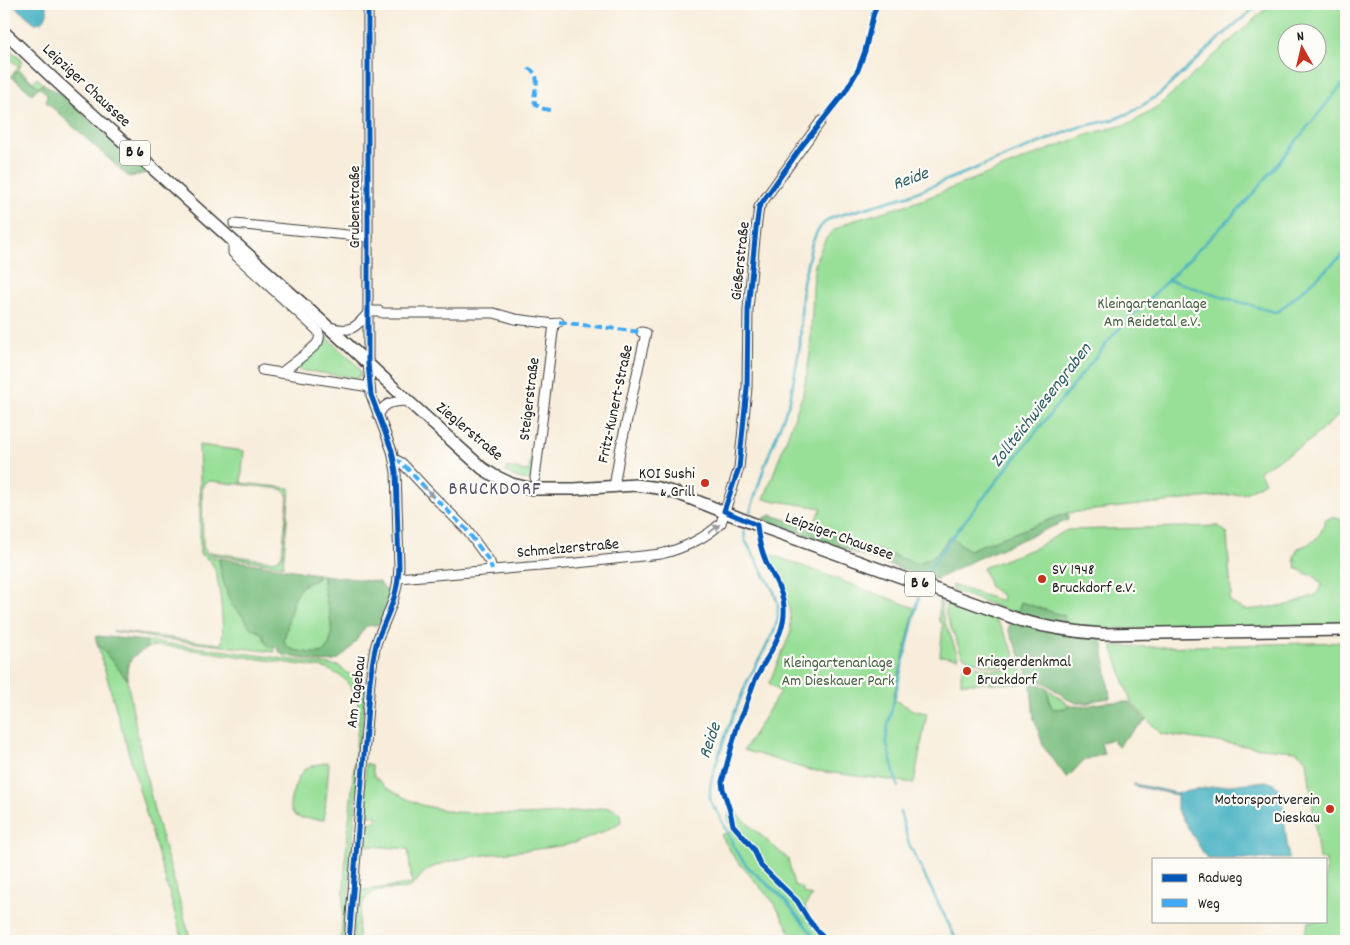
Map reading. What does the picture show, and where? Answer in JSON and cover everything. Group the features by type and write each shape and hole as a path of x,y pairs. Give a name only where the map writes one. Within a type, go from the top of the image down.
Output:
{"main road":[{"name":"Leipziger Chaussee","path":"4,32 213,224"},
{"name":"Zieglerstraße","path":"213,224 324,330 368,363 482,468 493,475 512,484 533,489 552,490 636,485 658,488 753,523"},
{"name":"Leipziger Chaussee","path":"753,523 1023,621 1043,626 1086,633 1121,634 1346,630"}],"street":[{"name":"Grubenstraße","path":"368,4 368,363"},
{"name":"Gießerstraße","path":"724,512 739,468 747,388 748,309 759,207 821,121"},
{"path":"234,224 368,237"},
{"path":"281,373 317,344 324,330 342,331 352,329 357,326 368,312"},
{"name":"Steigerstraße","path":"368,312 494,313 515,319 556,323 535,478"},
{"name":"Fritz-Kunert-Straße","path":"614,487 646,333 641,332"},
{"name":"Am Tagebau","path":"349,941 373,657 394,598 398,578 396,472 394,458 373,401 368,363"},
{"path":"262,370 370,387"},
{"path":"378,416 385,405 392,402 408,401"},
{"path":"394,458 402,463 466,530 490,562 492,570"},
{"name":"Schmelzerstraße","path":"398,578 578,564 661,554 695,541 714,530 721,523 724,512"}],"green space":[{"name":"Kleingartenanlage Am Reidetal e.V.","path":"1271,4 1346,4 1346,409 1308,442 1259,471 1265,482 1246,493 1068,513 969,550 950,537 936,555 918,564 811,527 822,508 764,499 803,394 810,354 814,270 817,257 826,238 834,230 849,222 919,201 1065,143 1131,123 1155,109"},
{"path":"4,46 21,58 19,69 33,82 37,78 44,84 39,87 18,71 11,76 19,67 4,53"},
{"path":"18,71 38,87 44,84 60,93 147,173 129,177 46,102 47,94 39,87 32,94 11,76"},
{"path":"326,337 357,365 361,373 358,378 299,370 297,368 298,365 325,344"},
{"path":"199,445 244,451 241,483 290,488 283,566 210,554 209,552 271,561 279,559 282,554 288,498 286,492 281,489 210,481 205,482 202,488 203,547 209,556 219,558 221,574 231,605 242,615 250,627 262,633 267,645 274,647 275,652 154,638 113,631 219,644 222,642 221,604 216,574 211,563 200,554"},
{"path":"531,456 534,457 530,481 517,478 505,472 507,467 529,471"},
{"path":"1068,513 1068,520 931,580 762,519 771,515 918,564 936,555 950,536 969,550"},
{"path":"1333,517 1340,519 1345,525 1346,626 1091,628 1064,625 1021,602 1017,614 952,590 952,585 1002,601 1003,596 990,587 983,568 1035,548 1067,530 1219,526 1227,533 1231,595 1229,599 1233,604 1245,610 1287,605 1316,595 1322,585 1316,577 1296,568 1294,557 1298,548 1312,542 1319,535 1325,520"},
{"name":"Kleingartenanlage Am Dieskauer Park","path":"767,553 915,608 893,699 915,711 927,713 914,783 809,770 744,750 780,692 769,683 791,632 790,610 783,587"},
{"path":"219,558 317,574 317,579 302,586 298,591 290,612 284,641 289,648 296,651 320,653 324,652 329,645 331,625 323,575 379,582 391,596 382,620 377,625 366,626 352,646 339,659 323,662 284,655 280,653 277,647 267,645 262,633 250,627 242,615 231,605 221,574"},
{"path":"317,574 323,575 330,615 331,636 329,645 324,652 320,653 297,651 290,648 284,641 290,612 298,591 302,586 317,579"},
{"path":"939,597 942,613 958,658 940,656 943,624 939,621"},
{"path":"949,601 995,619 1015,655 1014,663 1010,666 996,667 972,661 962,655 946,615 946,604"},
{"path":"1021,602 1065,616 1064,625 1017,614"},
{"path":"1013,622 1102,637 1110,698 1088,703 1077,703 1067,699 1047,684 1030,677 1009,631 1009,626"},
{"path":"95,637 146,641 146,649 130,660 127,668 127,679 97,643"},
{"path":"146,641 339,666 365,686 345,941 341,941 346,853 359,714 353,691 345,679 324,668 164,646 154,646 146,649"},
{"name":"Motorsportverein Dieskau","path":"1346,642 1346,941 1302,941 1309,922 1328,922 1328,858 1319,858 1307,760 1296,751 1260,748 1161,734 1131,702 1112,646 1158,647"},
{"path":"97,643 127,679 141,754 155,814 191,941 183,941"},
{"path":"966,664 993,670 1009,669 1018,665 1027,679 1022,684 961,683 961,674"},
{"path":"1032,683 1047,688 1051,706 1054,709 1065,708 1069,705 1085,706 1109,702 1129,702 1146,720 1118,746 1111,739 1101,743 1104,754 1084,760 1067,778 1043,746 1034,720"},
{"path":"1047,688 1069,705 1065,708 1054,709 1051,706"},
{"path":"328,762 324,820 295,816 290,807 290,802 300,776 307,768"},
{"path":"366,763 371,765 374,776 387,788 421,805 454,812 524,815 562,813 607,807 615,809 620,814 621,822 594,836 572,843 477,856 445,863 426,871 410,887 375,892 367,897 364,902 359,918 358,941 353,941 356,891 412,884 408,849 360,845 361,825 376,821 376,816 368,815 362,811"},
{"path":"731,809 788,859 794,885 802,888 803,893 812,896 805,906 810,919 829,941 795,941 775,904 734,857 721,835 732,831 728,817"}],"water":[{"path":"12,4 45,4 47,9 46,16 42,22 35,23"},
{"path":"1266,781 1275,785 1281,792 1289,858 1206,858 1177,810 1177,795 1134,786 1134,784 1177,793"}],"waterway":[{"name":"Reide","path":"750,512 765,465 790,400 800,346 803,282 812,243 822,225 829,219 837,216 907,196 1079,127 1112,120 1132,112 1160,94 1259,4"},
{"name":"Zollteichwiesengraben","path":"925,575 949,541 1114,334 1248,200 1346,80"},
{"path":"1167,281 1173,281 1275,312 1279,311 1346,252"},
{"name":"Reide","path":"745,528 745,540 774,592 778,604 778,618 775,629 747,682 727,731 713,773 710,799 736,851 747,866 782,897 818,941"},
{"name":"Zollteichwiesengraben","path":"898,787 886,741 888,725 919,597"},
{"name":"Zollteichwiesengraben","path":"900,812 909,844 957,941"}],"marked path":[{"path":"528,68 537,79 534,99 536,104 541,108 551,110"},
{"path":"559,322 641,332"},
{"path":"394,459 402,463 466,529 490,562 492,570"}],"cycle path":[{"path":"349,941 372,665 378,638 395,595 399,566 396,472 392,451 371,395 368,363 368,4"},
{"path":"826,941 808,919 797,901 761,866 753,848 733,825 723,789 722,782 738,724 745,710 753,685 775,644 783,623 784,612 780,590 766,562 757,525 724,511 739,468 747,388 748,309 759,207 802,146 845,92 858,70 877,4"}],"place":[{"name":"KOI Sushi & Grill","path":"705,483"},
{"name":"SV 1948 Bruckdorf e.V.","path":"1042,579"},
{"name":"Kriegerdenkmal Bruckdorf","path":"967,671"},
{"name":"Motorsportverein Dieskau","path":"1330,809"}],"district":[{"name":"BRUCKDORF","path":"495,490"}]}
